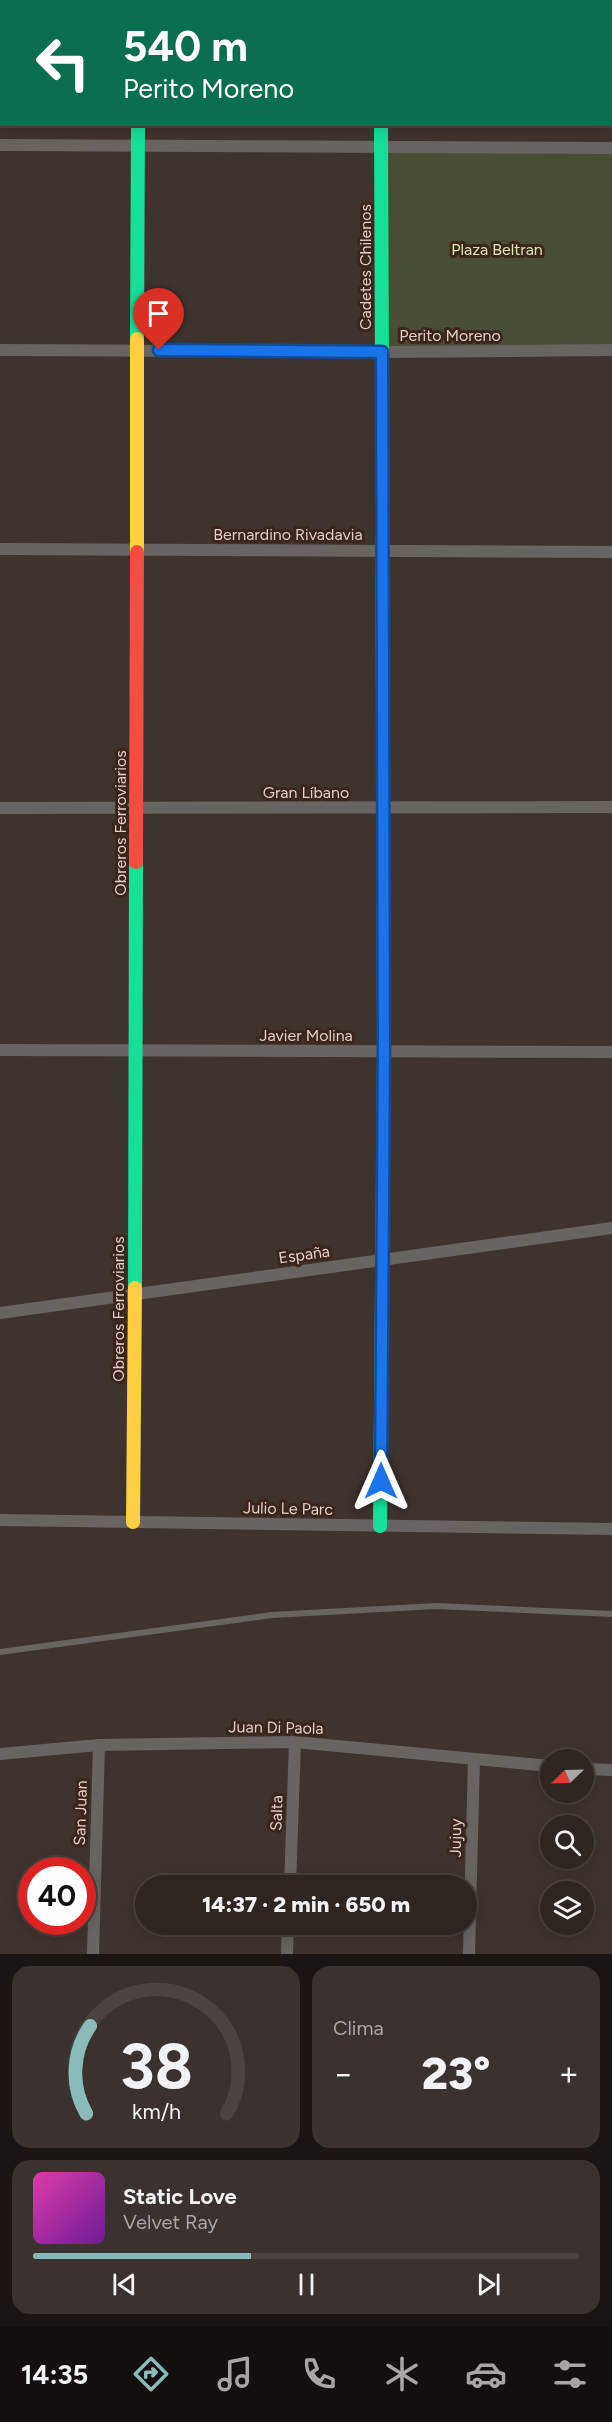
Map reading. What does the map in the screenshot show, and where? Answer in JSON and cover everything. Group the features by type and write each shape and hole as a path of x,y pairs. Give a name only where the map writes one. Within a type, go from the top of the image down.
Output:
{"street":[{"name":"Obreros Ferroviarios","path":"133,1522 138,126"},
{"name":"Cadetes Chilenos","path":"380,1526 384,1052 381,126"},
{"path":"0,145 612,148"},
{"name":"Perito Moreno","path":"0,350 382,352 612,350"},
{"name":"Bernardino Rivadavia","path":"0,549 612,552"},
{"name":"Gran Líbano","path":"0,808 612,807"},
{"name":"Javier Molina","path":"0,1050 612,1052"},
{"name":"España","path":"0,1313 612,1228"},
{"name":"Julio Le Parc","path":"0,1520 612,1529"},
{"name":"Juan Di Paola","path":"0,1754 99,1745 295,1742 540,1765"},
{"name":"Salta","path":"290,1875 295,1742"},
{"name":"San Juan","path":"93,1954 99,1745"},
{"name":"Jujuy","path":"469,1954 474,1759"},
{"path":"594,1769 612,1770"},
{"path":"287,1954 288,1935"}],"lane":[{"path":"0,1652 284,1614 436,1606 612,1614"}],"green space":[{"name":"Plaza Beltran","path":"381,146 612,148 612,350 382,352"}],"traffic: fast":[{"path":"137,339 138,126"},
{"path":"381,126 382,368"},
{"path":"380,1526 384,1052 383,724"},
{"path":"135,1288 136,862"}],"traffic: slow":[{"path":"137,339 137,552"},
{"path":"382,368 383,724"},
{"path":"133,1522 135,1288"}],"traffic: jam":[{"path":"136,862 137,552"}],"route":[{"path":"159,350 382,352 384,1052 381,1481"}]}
